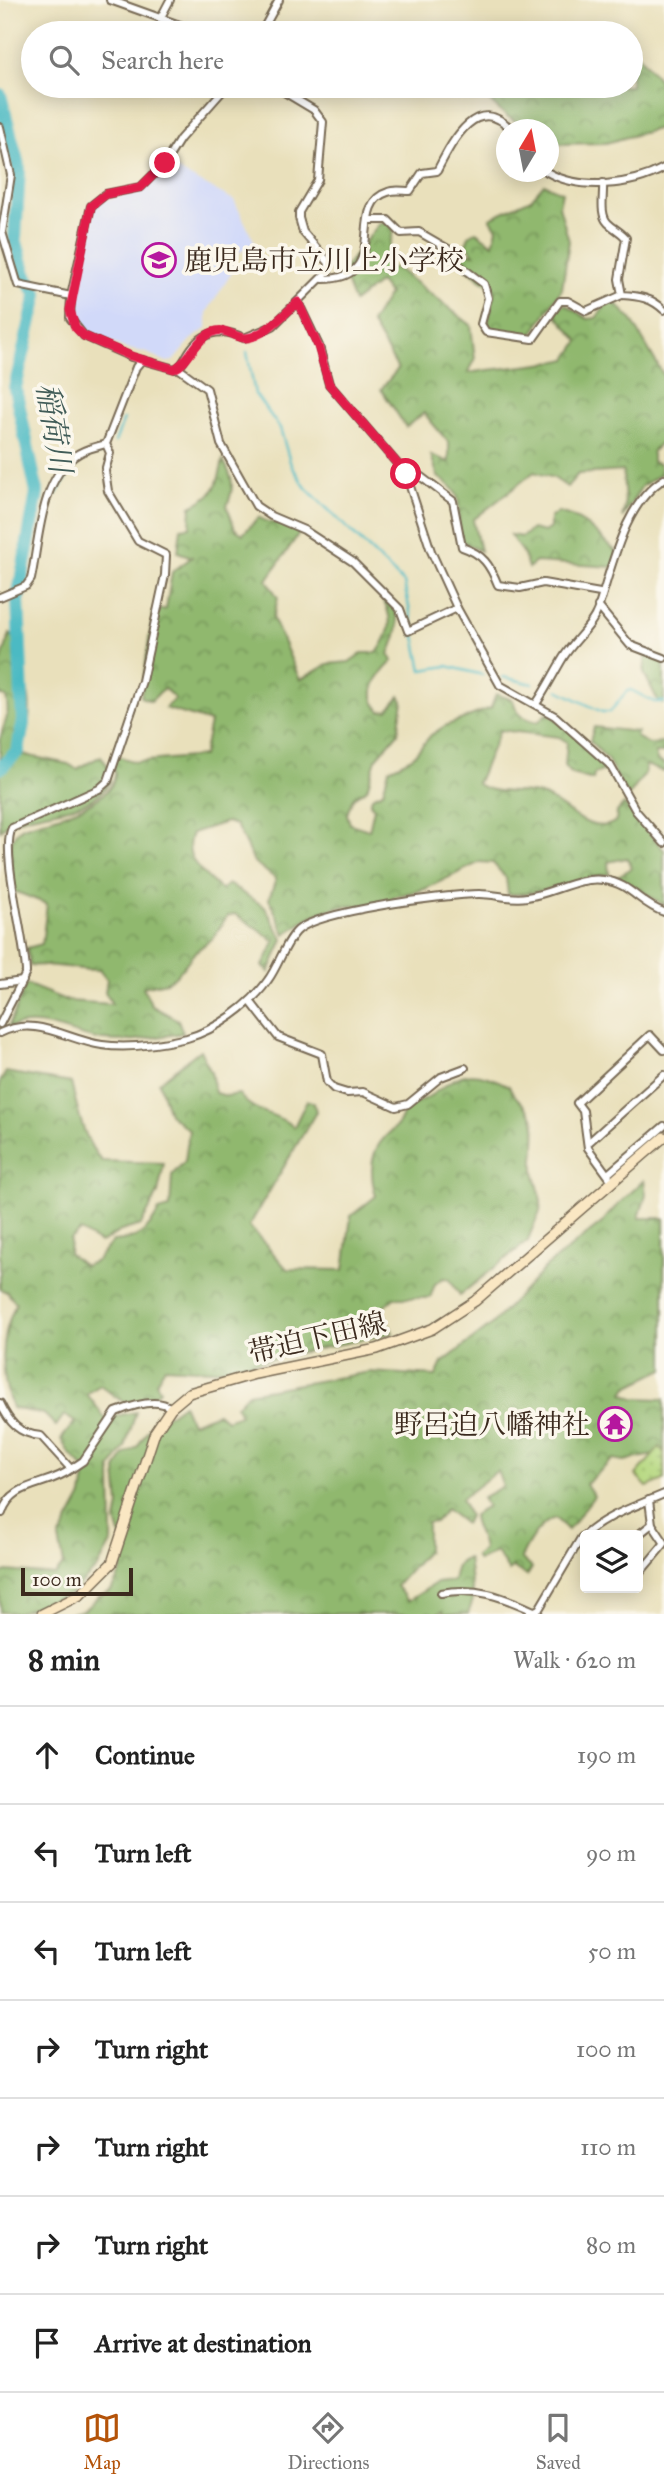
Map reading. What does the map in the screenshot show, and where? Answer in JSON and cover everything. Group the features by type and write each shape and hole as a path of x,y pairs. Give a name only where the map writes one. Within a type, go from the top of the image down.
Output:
{"main road":[{"name":"帯迫下田線","path":"41,1614 80,1595 112,1563 147,1450 171,1408 188,1393 208,1386 377,1349 432,1329 475,1301 610,1177 664,1137"}],"street":[{"path":"110,0 166,21"},
{"path":"160,19 170,0"},
{"path":"268,21 279,0"},
{"path":"216,98 180,139 165,163 141,187 106,194 91,206 71,296 70,317 84,336 142,360 178,368 207,389 221,444 256,506 271,516 304,530 353,562 400,609 408,631 418,629 457,608"},
{"path":"178,368 190,350 213,332 228,331 244,338 273,326 323,279 329,263 303,232 299,212 318,180 324,130 314,110 294,98"},
{"path":"323,279 341,279 358,267 363,259 368,220 383,193 410,191 422,173 437,172 457,133 465,125 488,116 496,119"},
{"path":"0,127 11,175 2,232 18,285 71,296"},
{"path":"559,177 571,182 603,183 662,171"},
{"path":"603,183 603,212 607,223 626,238 619,279 622,295"},
{"path":"368,220 388,220 401,233 419,232 457,254 456,263 484,284 488,298 481,324 486,332 533,340 560,301 568,301 586,312 622,295 639,296 657,303 664,310"},
{"path":"298,302 318,346 329,384 406,474 425,537 457,608 500,685 514,696 536,704 580,736 610,765 636,811 664,843"},
{"path":"0,1024 23,981 26,967 16,932 5,855 7,835 12,828 99,789 108,780 140,688 165,575 166,555 138,541 108,491 105,471 110,453 106,444 136,367 142,360"},
{"path":"0,597 26,586 31,579 51,489 74,456 106,444"},
{"path":"406,474 416,473 453,501 461,547 474,551 490,563 498,585 520,588 543,583 600,593"},
{"path":"536,704 564,657 592,621 627,521 645,493 664,479"},
{"path":"598,606 630,645 664,658"},
{"path":"0,1033 38,1025 102,1045 120,1046 171,1040 205,1031 250,1001 268,981 295,933 323,917 480,894 526,898 598,879 627,886 656,909 664,912"},
{"path":"0,984 23,981"},
{"path":"250,1001 278,1037 322,1054 327,1082 334,1089 347,1093 363,1092 396,1107 408,1104 440,1077 465,1068"},
{"path":"664,1050 650,1035 578,1103 583,1111 588,1147 610,1177 664,1126"},
{"path":"588,1143 664,1075"},
{"path":"2,1513 7,1500 16,1493 30,1485 62,1477 83,1461 116,1412 152,1402 165,1403 171,1408"},
{"path":"0,1403 8,1421 29,1435 41,1436 71,1469"},
{"path":"0,1425 8,1421"},
{"path":"441,1593 456,1590 491,1593 536,1612 581,1538 615,1512 664,1494"},
{"path":"643,1569 664,1543 652,1524 649,1500"},
{"path":"643,1531 652,1524"}],"shaded area":[{"name":"鹿児島市立川上小学校","path":"167,165 234,200 255,243 238,253 231,266 234,269 207,312 207,328 192,339 173,361 167,362 89,333 74,314 95,207 100,201 139,192"}],"green space":[{"path":"643,61 664,86 664,127 606,143 559,144 559,119 508,117 487,98 643,98"},
{"path":"544,184 562,192 559,206 569,241 562,289 533,333 523,336 487,328 495,290 462,265 459,257 463,252 474,254 466,244 469,236 476,232 493,244 497,229 490,218 531,199"},
{"path":"380,223 395,224 385,265 399,270 471,325 475,360 468,373 567,359 579,341 557,316 556,310 565,304 588,319 596,318 611,299 631,319 664,376 664,444 659,444 652,452 652,462 660,464 661,474 642,486 622,518 625,506 623,471 578,474 567,487 554,478 534,472 473,520 480,551 462,542 458,499 449,485 438,477 431,455 449,462 449,443 424,413 406,427 381,389 398,369 371,323 389,294 380,282 354,302 342,271"},
{"path":"223,460 232,482 227,506 235,529 243,534 259,517 269,522 290,525 300,532 267,580 278,598 273,618 300,680 328,664 349,662 362,653 377,653 385,639 390,621 383,600 391,603 397,617 395,640 389,654 393,661 378,678 373,698 381,711 388,710 400,696 403,701 398,733 376,759 367,789 353,798 347,814 350,824 369,830 374,808 370,804 372,797 383,792 389,769 412,758 431,735 445,726 491,708 496,694 513,700 521,716 528,719 538,722 547,713 570,729 607,769 594,774 593,780 572,774 565,766 567,742 559,737 500,730 477,784 495,790 541,795 581,820 599,826 616,821 617,812 624,804 664,850 664,905 618,876 632,868 627,858 608,862 609,874 521,894 508,894 506,878 493,863 480,862 425,889 393,897 392,903 337,907 312,916 285,934 269,899 276,879 254,862 236,825 226,822 192,833 189,842 192,858 221,890 228,884 265,907 283,939 269,972 263,966 275,941 235,914 227,916 213,938 195,952 177,975 166,982 143,987 152,1006 178,1020 183,1033 113,1041 91,1038 45,1025 8,1028 26,984 68,1001 112,1004 105,992 107,980 99,970 30,966 27,948 42,944 47,904 14,891 11,847 17,832 23,827 77,809 102,795 111,786 115,775 112,754 135,762 203,756 210,722 165,708 175,699 164,688 151,701 141,697 153,611 166,609 172,572 192,557 178,552 181,528 190,527 191,506 211,493"},
{"path":"558,512 584,523 618,553 613,567 536,562 528,568 524,555 510,535 522,537 532,529 544,532 550,528 550,518"},
{"path":"10,634 15,638 15,659 30,705 27,732 20,754 68,764 77,769 101,756 107,765 110,781 100,793 88,801 74,807 28,817 0,830 0,740 8,711 6,697 0,695 0,665"},
{"path":"646,655 664,661 664,703 658,701 644,673"},
{"path":"594,727 638,732 636,737 649,744 664,743 664,753 655,753 657,761 664,764 664,772 646,765 644,775 628,797 607,759 590,741"},
{"path":"200,1050 211,1072 215,1093 227,1096 239,1094 251,1106 294,1127 307,1100 314,1103 316,1112 249,1226 287,1269 344,1270 351,1216 376,1196 372,1169 376,1149 398,1125 405,1107 421,1101 464,1075 490,1077 509,1086 532,1115 536,1132 534,1169 541,1210 528,1241 460,1295 449,1279 443,1278 435,1284 430,1298 394,1298 382,1309 393,1333 228,1368 211,1370 165,1367 156,1382 160,1390 143,1403 135,1405 122,1401 100,1385 87,1394 105,1418 136,1412 125,1447 111,1468 112,1541 98,1567 71,1594 17,1613 0,1612 0,1574 6,1571 55,1575 64,1564 59,1539 82,1496 86,1470 69,1453 61,1439 75,1422 64,1415 56,1426 44,1414 12,1408 5,1382 5,1342 16,1303 7,1292 0,1289 0,1082 6,1072 71,1083 86,1134 102,1161 164,1163 158,1193 141,1225 121,1231 100,1243 80,1231 70,1239 69,1254 84,1266 96,1261 113,1241 141,1234 159,1211 170,1208 172,1175 185,1161 189,1130 169,1114 159,1082"},
{"path":"644,1180 646,1195 639,1218 664,1218 664,1369 627,1387 623,1393 634,1398 664,1399 664,1453 624,1461 613,1459 586,1484 594,1496 568,1530 555,1518 544,1524 535,1534 521,1558 532,1568 527,1576 513,1567 509,1571 496,1552 478,1561 475,1556 483,1550 473,1515 487,1507 482,1498 503,1486 497,1471 461,1499 469,1516 465,1524 446,1509 435,1522 427,1523 427,1551 396,1586 408,1601 436,1583 453,1581 455,1570 468,1558 473,1600 468,1614 444,1614 443,1611 437,1614 66,1614 84,1610 98,1597 111,1591 121,1572 124,1548 116,1521 119,1505 116,1470 124,1455 137,1447 148,1430 183,1404 191,1423 218,1413 226,1420 240,1415 236,1406 248,1393 370,1372 436,1376 442,1363 490,1326 547,1266 603,1222"},
{"path":"660,1447 664,1453 664,1480 647,1487 636,1475"}],"waterway":[{"name":"稲荷川","path":"0,95 19,169 15,239 25,274 37,295 15,388 37,493 18,598 23,723 18,751 0,768"},
{"path":"247,352 255,394 280,428 291,465 306,488 404,583 422,670 447,666 483,675"},
{"path":"115,442 124,419"},
{"path":"56,494 72,469 85,457 105,452"},
{"name":"稲荷川","path":"36,503 42,500"},
{"path":"503,677 533,684"},
{"path":"558,690 602,712 610,712 627,691 631,690 654,702 664,702"}],"place":[{"name":"鹿児島市立川上小学校","path":"159,260"},
{"name":"野呂迫八幡神社","path":"615,1424"}],"route":[{"path":"165,163 141,187 106,194 91,206 71,296 70,317 75,327 84,336 131,356 174,369 183,363 200,340 213,332 228,331 244,338 253,336 273,326 298,302 318,346 329,384 406,474"}]}
